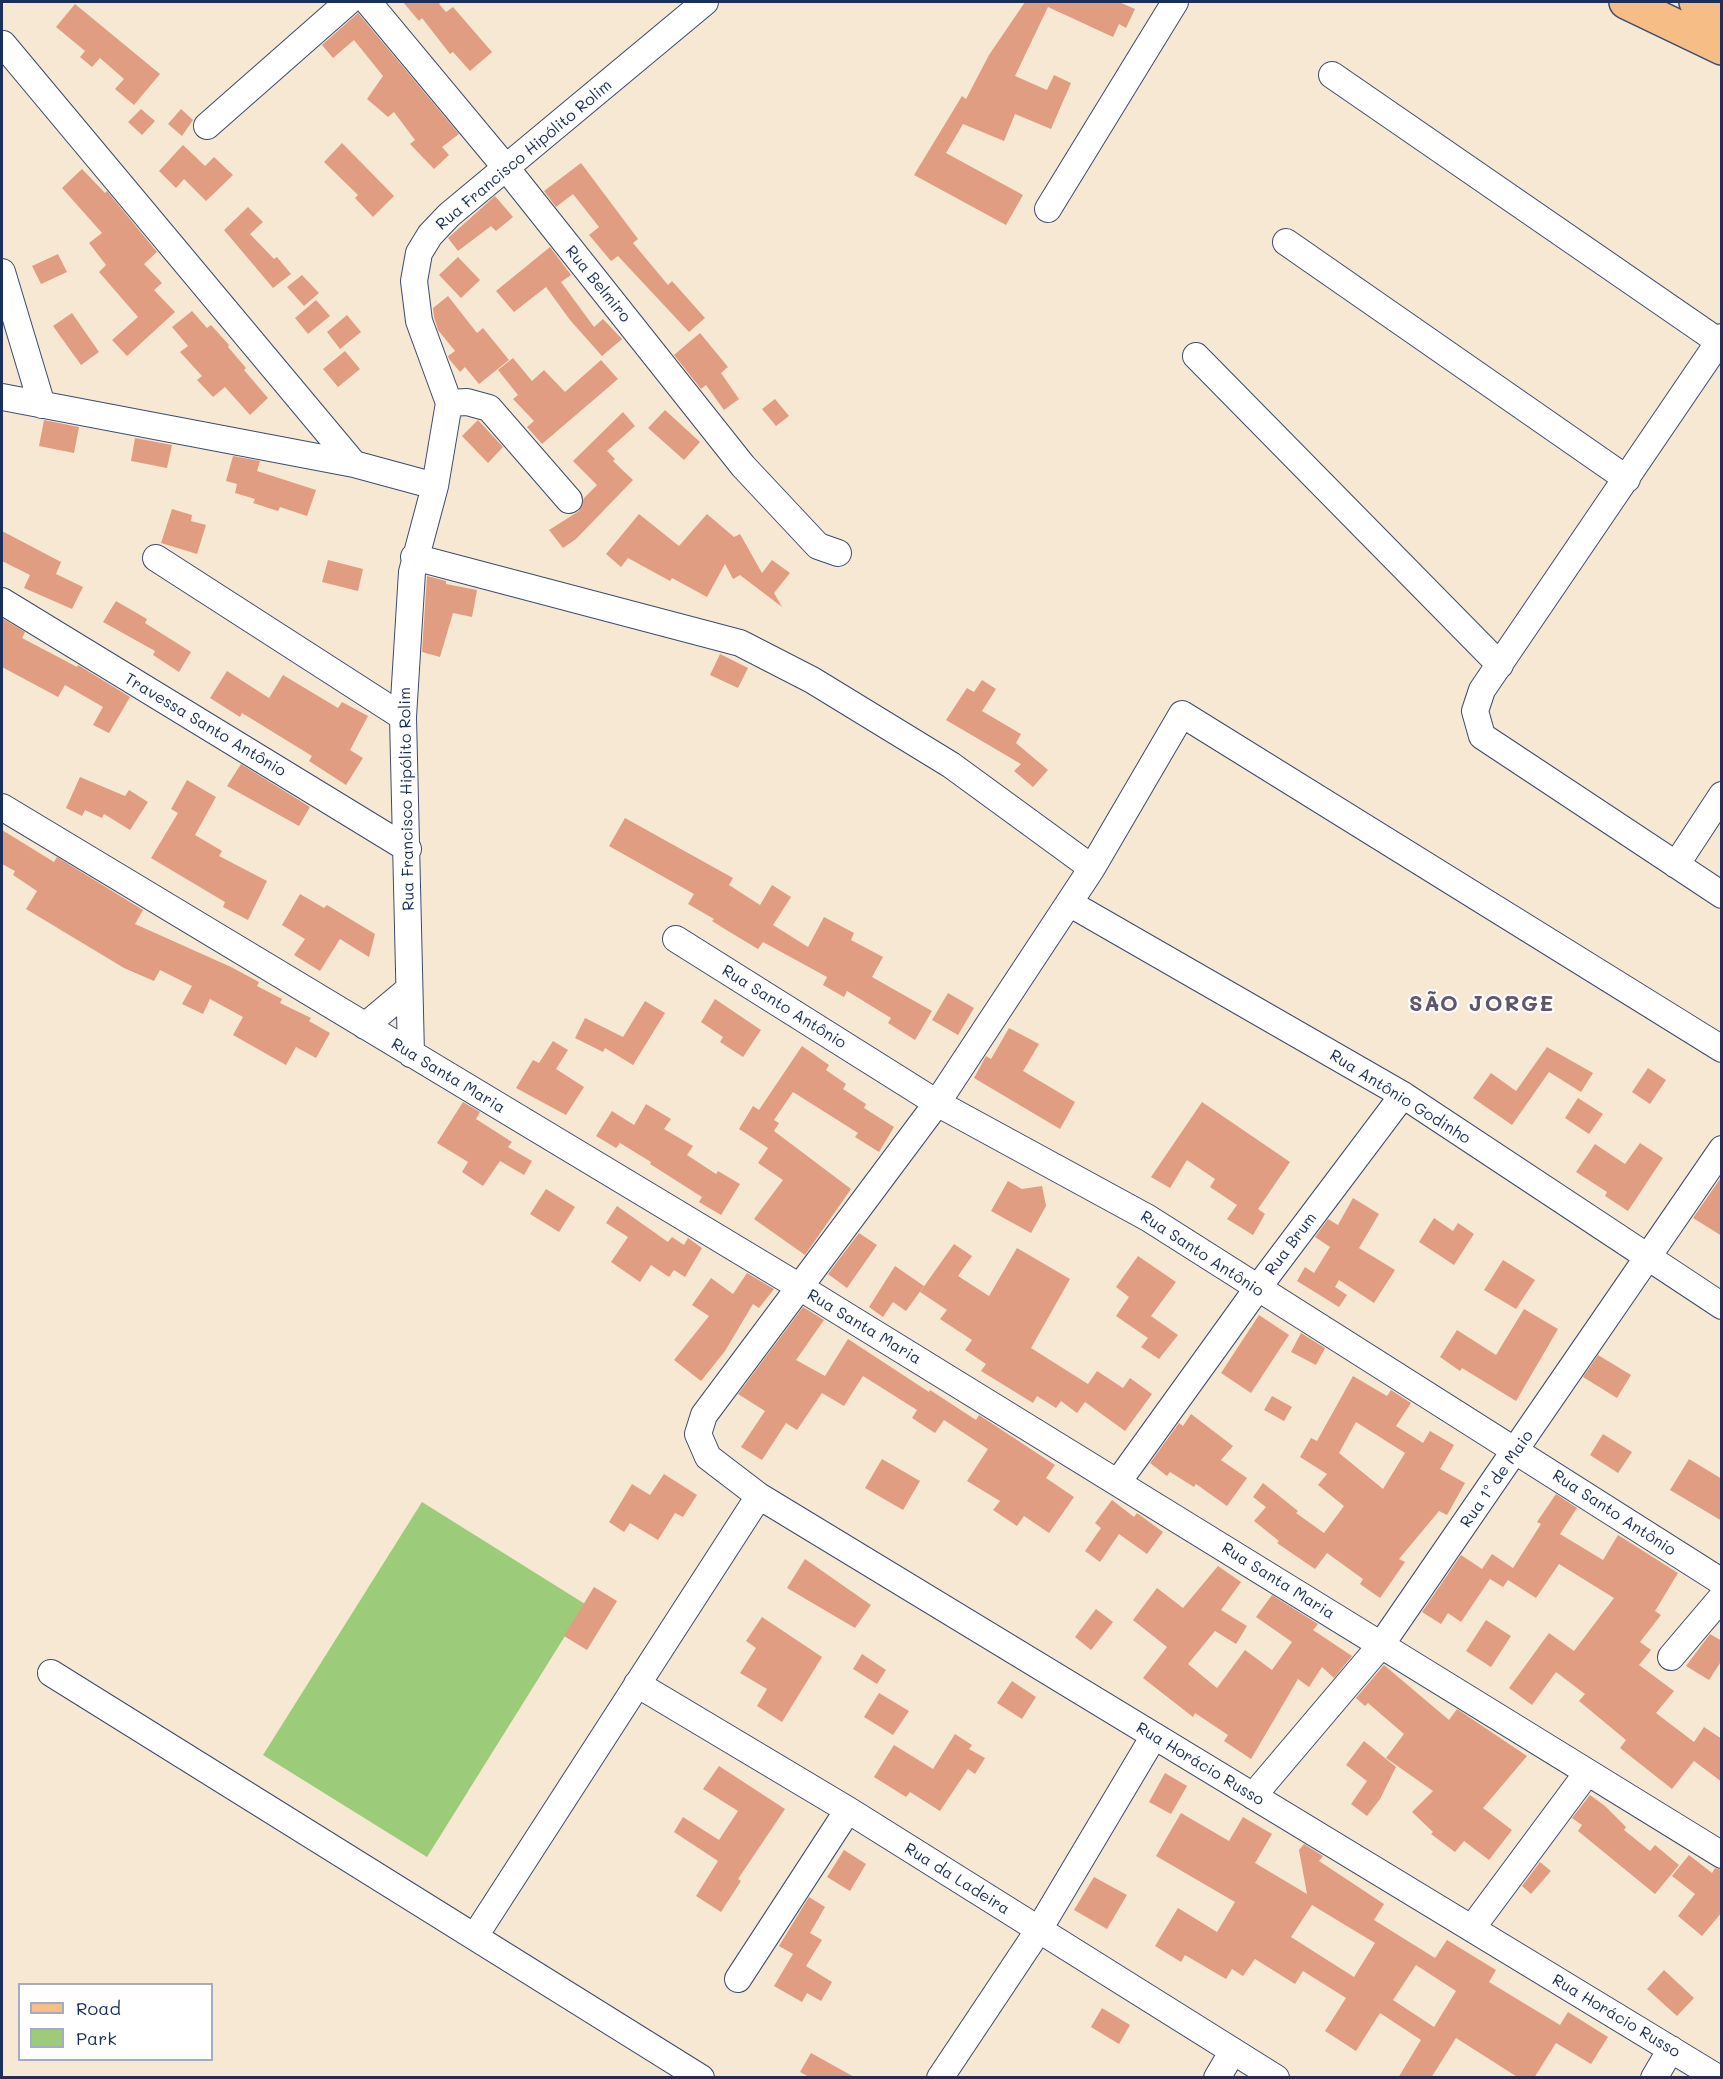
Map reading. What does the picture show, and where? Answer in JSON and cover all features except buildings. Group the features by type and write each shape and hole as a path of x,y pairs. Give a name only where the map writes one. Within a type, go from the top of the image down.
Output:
{"main road":[{"path":"1626,2 1722,48"},
{"path":"1696,2 1722,13"}],"street":[{"path":"207,126 348,2"},
{"name":"Rua Belmiro","path":"368,2 507,170 743,466 818,546 838,553"},
{"name":"Rua Francisco Hipólito Rolim","path":"411,1054 408,990 408,849 403,717 414,557 435,486 449,403 419,321 414,281 418,253 436,228 705,2"},
{"path":"1047,209 1175,2"},
{"path":"3,44 354,464"},
{"path":"1332,75 1720,339 1482,690 1475,711 1482,736 1722,896"},
{"path":"1286,242 1627,479"},
{"path":"2,272 42,405"},
{"path":"1196,356 1500,665"},
{"path":"2,397 354,464 435,486"},
{"path":"449,403 467,402 489,408 569,501"},
{"path":"414,557 740,644 812,680 951,765 1092,868"},
{"path":"156,558 403,717"},
{"name":"Travessa Santo Antônio","path":"2,601 408,849"},
{"path":"798,1286 937,1103 1092,868 1182,714 1722,1049"},
{"path":"1676,865 1722,795"},
{"name":"Rua Santa Maria","path":"2,807 798,1286 1722,1855"},
{"name":"Rua Antônio Godinho","path":"1069,903 1403,1095 1722,1306"},
{"name":"Rua Santo Antônio","path":"676,939 937,1103 1148,1218 1722,1582"},
{"path":"365,1026 408,990"},
{"name":"Rua Brum","path":"1118,1482 1257,1289 1403,1095"},
{"name":"Rua 1º de Maio","path":"1253,1796 1381,1645 1517,1451 1722,1149"},
{"name":"Rua Horácio Russo","path":"798,1286 704,1415 698,1434 708,1457 759,1496 1718,2078"},
{"path":"475,1936 759,1496"},
{"path":"1671,1657 1722,1597"},
{"path":"51,1673 701,2078"},
{"name":"Rua da Ladeira","path":"638,1684 848,1810 1276,2078"},
{"path":"940,2078 1038,1931 1154,1736"},
{"path":"1472,1928 1587,1773"},
{"path":"738,1979 848,1810"},
{"path":"1654,2078 1671,2049"},
{"path":"1217,2078 1233,2051"}],"green space":[{"path":"422,1502 585,1604 427,1857 263,1755"}],"district":[{"name":"SÃO JORGE","path":"1482,1004"}]}
